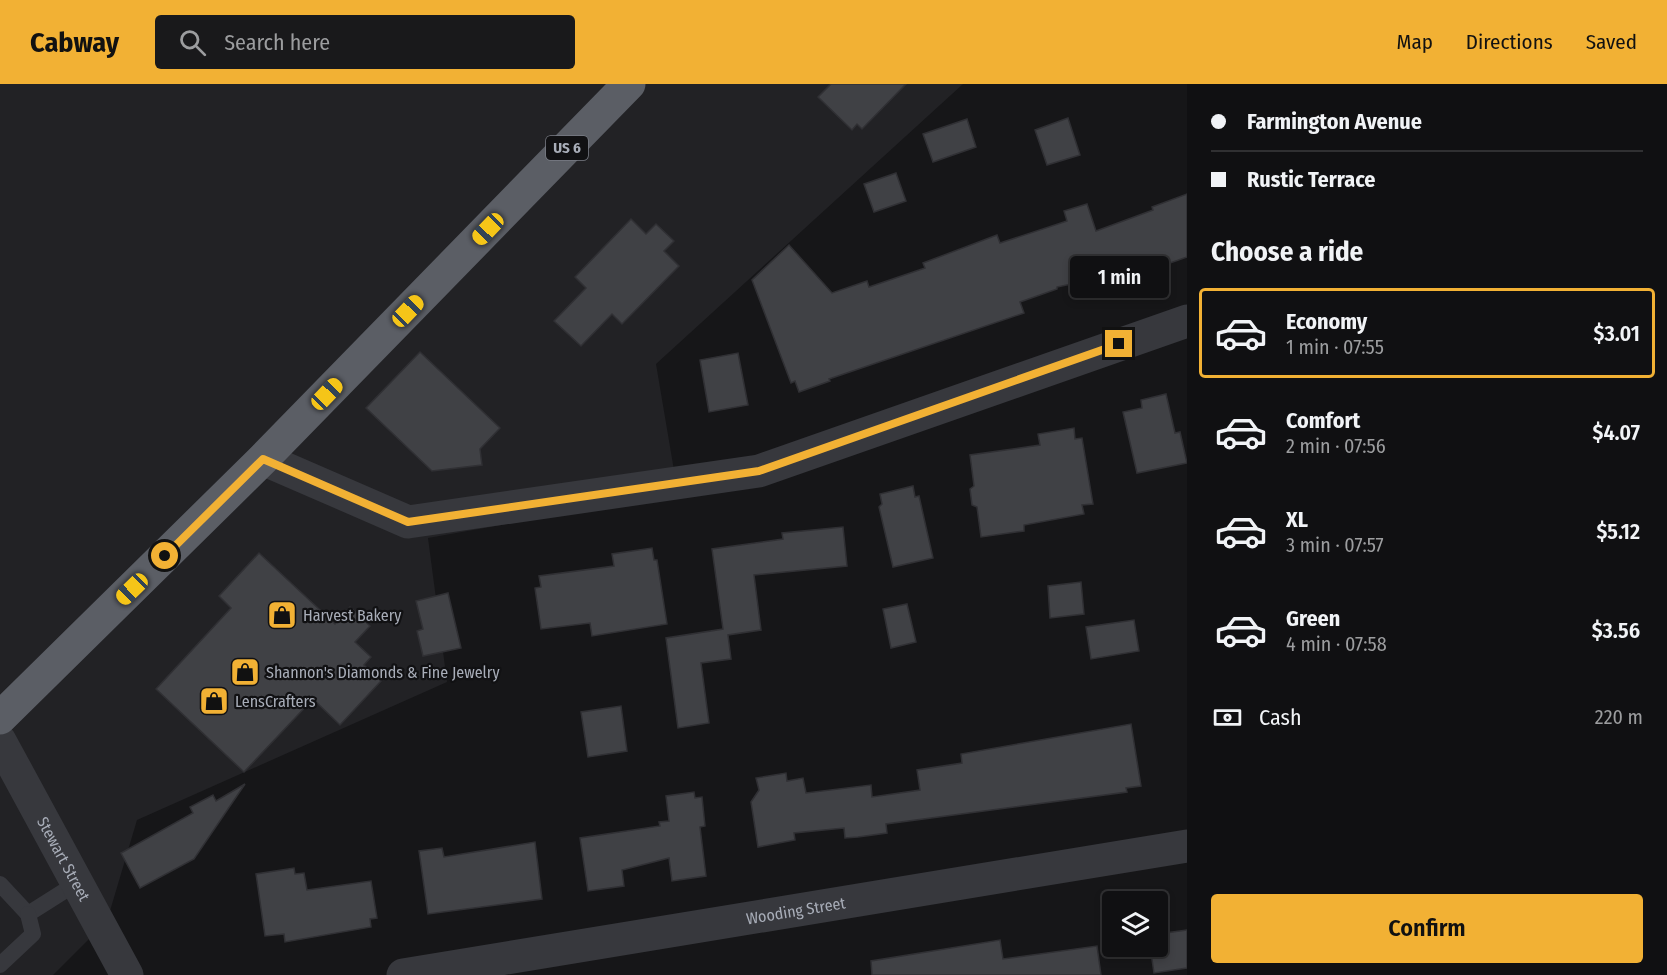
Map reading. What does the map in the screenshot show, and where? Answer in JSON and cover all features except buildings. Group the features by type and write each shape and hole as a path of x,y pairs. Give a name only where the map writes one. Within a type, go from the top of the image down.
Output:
{"highway":[{"name":"US 6","path":"0,718 263,459 629,84"}],"street":[{"path":"263,459 408,522 759,471 1187,321"},
{"name":"Stewart Street","path":"0,741 127,975"},
{"name":"Wooding Street","path":"403,975 1187,846"}],"lane":[{"path":"28,914 77,883"},
{"path":"0,884 28,914 33,934 1,962"}],"shaded area":[{"path":"0,84 963,84 656,364 678,494 428,538 447,682 137,820 107,921 53,975 0,975"}],"place":[{"name":"Harvest Bakery","path":"282,615"},
{"name":"Shannon's Diamonds & Fine Jewelry","path":"245,672"},
{"name":"LensCrafters","path":"214,701"}],"route":[{"path":"165,556 263,459 408,522 759,471 1119,344"}]}
